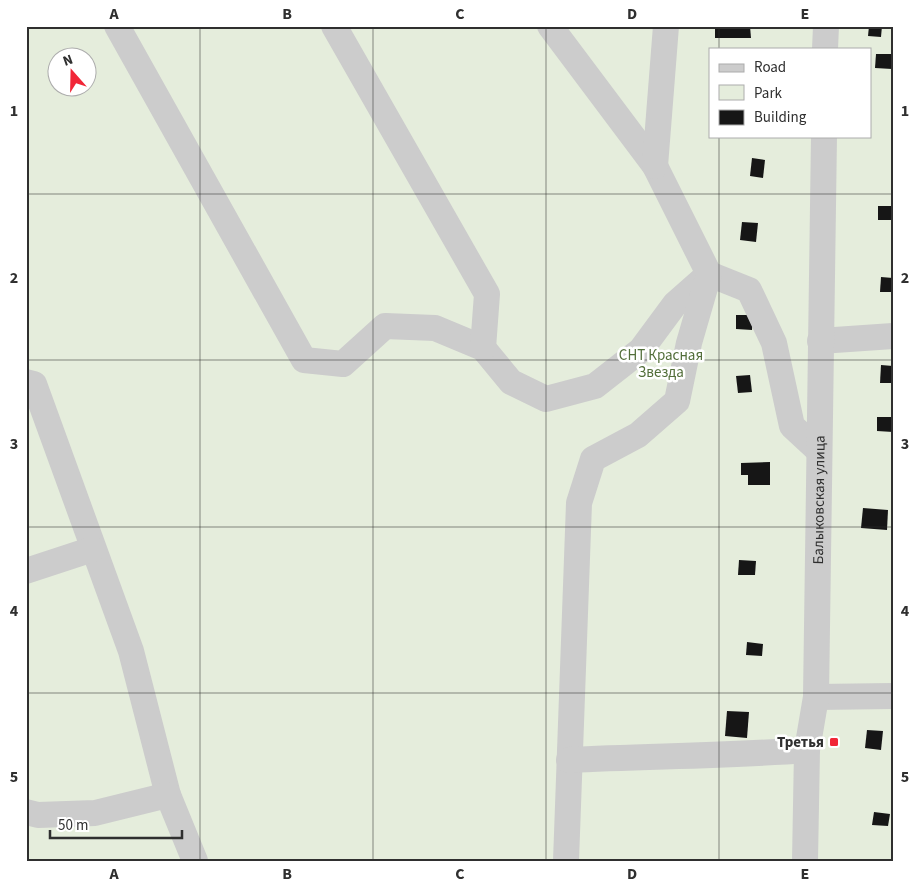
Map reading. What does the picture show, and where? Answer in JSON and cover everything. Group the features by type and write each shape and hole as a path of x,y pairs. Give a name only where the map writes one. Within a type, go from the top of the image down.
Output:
{"street":[{"path":"117,26 304,360 343,364 385,326 435,328 483,348 511,382 546,399 595,386 641,350 675,304 709,274"},
{"path":"334,26 487,294 483,348"},
{"path":"550,26 655,166 709,274 749,290 774,343 792,426 819,451"},
{"path":"655,166 666,26"},
{"path":"826,26 826,48"},
{"name":"Балыковская улица","path":"805,861 807,750 816,697 824,138"},
{"path":"566,861 579,503 593,459 638,435 677,401 689,343 709,274"},
{"path":"820,340 893,336"},
{"path":"26,382 34,384 131,651 168,795 195,861"},
{"path":"26,571 93,549"},
{"path":"816,697 893,696"},
{"path":"569,760 683,755 742,755 807,750"},
{"path":"26,812 38,815 95,813 168,795"}],"green space":[{"name":"СНТ Красная Звезда","path":"26,26 893,26 893,861 26,861"}],"building":[{"path":"715,26 750,26 751,38 715,38"},
{"path":"869,26 882,26 881,37 868,36"},
{"path":"876,54 893,54 892,69 875,68"},
{"path":"752,158 765,160 763,178 750,176"},
{"path":"878,206 893,206 893,220 878,220"},
{"path":"742,222 758,223 756,242 740,240"},
{"path":"881,277 893,278 893,292 880,292"},
{"path":"736,315 753,315 752,330 736,329"},
{"path":"881,365 893,366 893,383 880,383"},
{"path":"750,375 752,392 738,393 736,376"},
{"path":"877,417 893,417 893,432 877,431"},
{"path":"770,462 770,485 748,485 748,475 741,475 741,463"},
{"path":"863,508 888,510 887,530 861,528"},
{"path":"739,560 756,561 755,575 738,575"},
{"path":"747,642 763,644 762,656 746,655"},
{"path":"727,711 749,712 747,738 725,736"},
{"path":"867,730 883,731 881,750 865,748"},
{"path":"874,812 890,814 888,826 872,825"}],"place":[{"name":"Третья","path":"834,742"}]}
